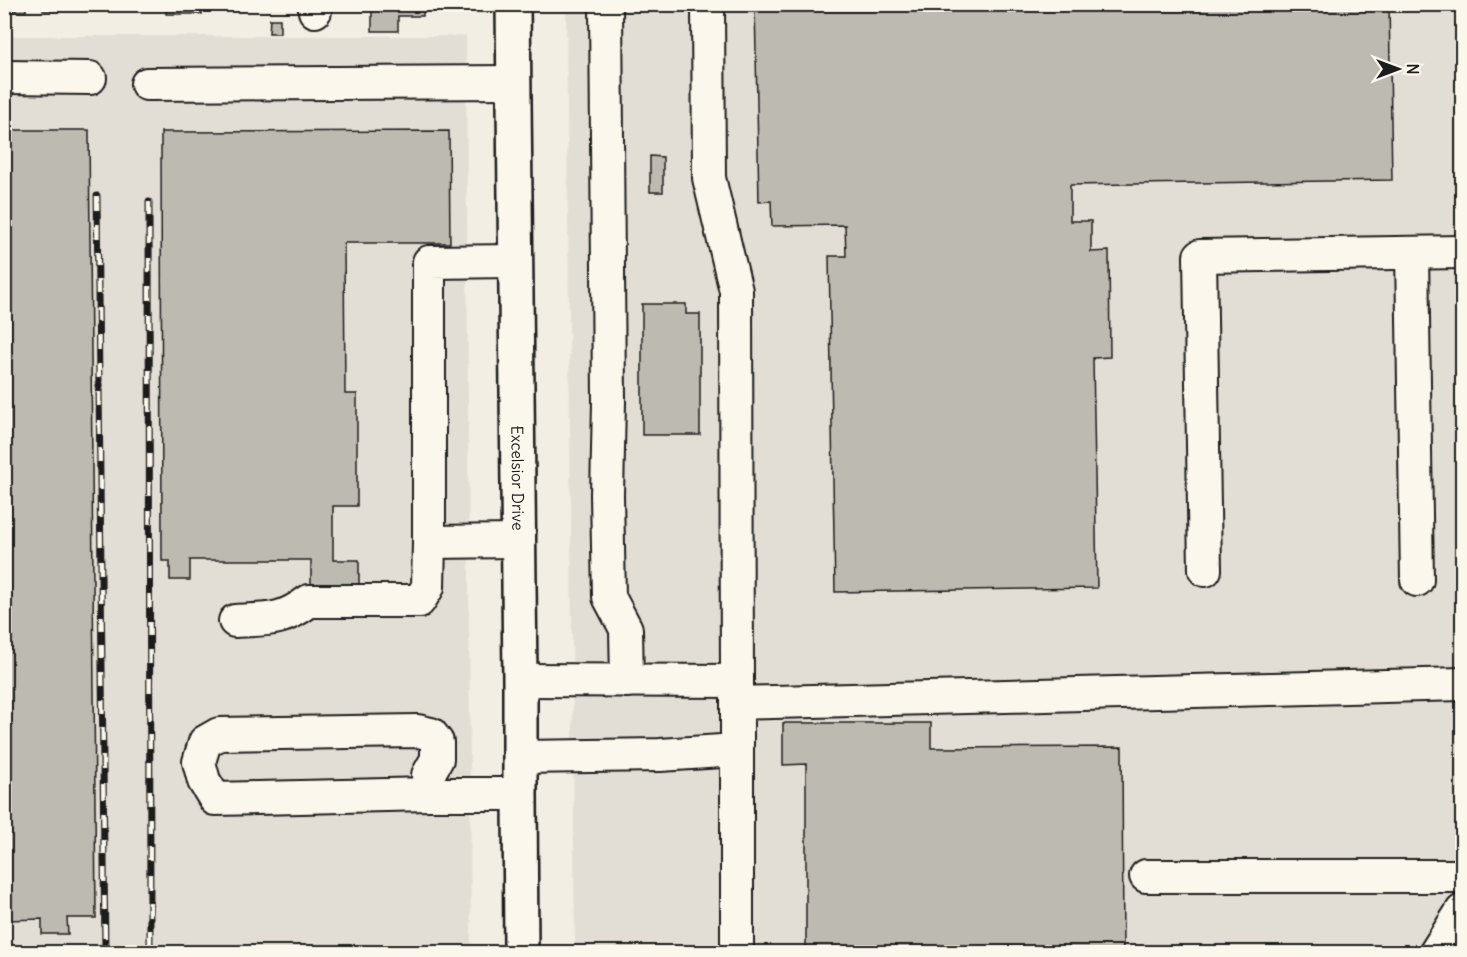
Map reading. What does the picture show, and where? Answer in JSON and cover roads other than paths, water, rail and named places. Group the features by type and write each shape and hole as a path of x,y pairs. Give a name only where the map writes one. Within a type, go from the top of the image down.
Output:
{"main road":[{"name":"Excelsior Drive","path":"513,4 521,952"}],"lane":[{"path":"606,4 609,597 626,629 627,681"},
{"path":"708,4 709,178 736,291 737,952"},
{"path":"4,77 90,78"},
{"path":"147,84 514,82"},
{"path":"1204,570 1200,255 1462,252"},
{"path":"1412,253 1417,580"},
{"path":"235,621 277,619 309,602 419,602 428,587 429,262 515,261"},
{"path":"429,542 518,541"},
{"path":"520,680 627,681 737,692 1462,684"},
{"path":"429,794 428,775 437,759 437,742 431,734 418,731 219,734 205,742 199,762 204,781 215,799 519,794"},
{"path":"520,757 660,755 738,750"},
{"path":"1146,876 1462,876"},
{"path":"1436,952 1462,911"}],"railway":[{"path":"97,196 105,952"},
{"path":"149,202 150,952"}]}
